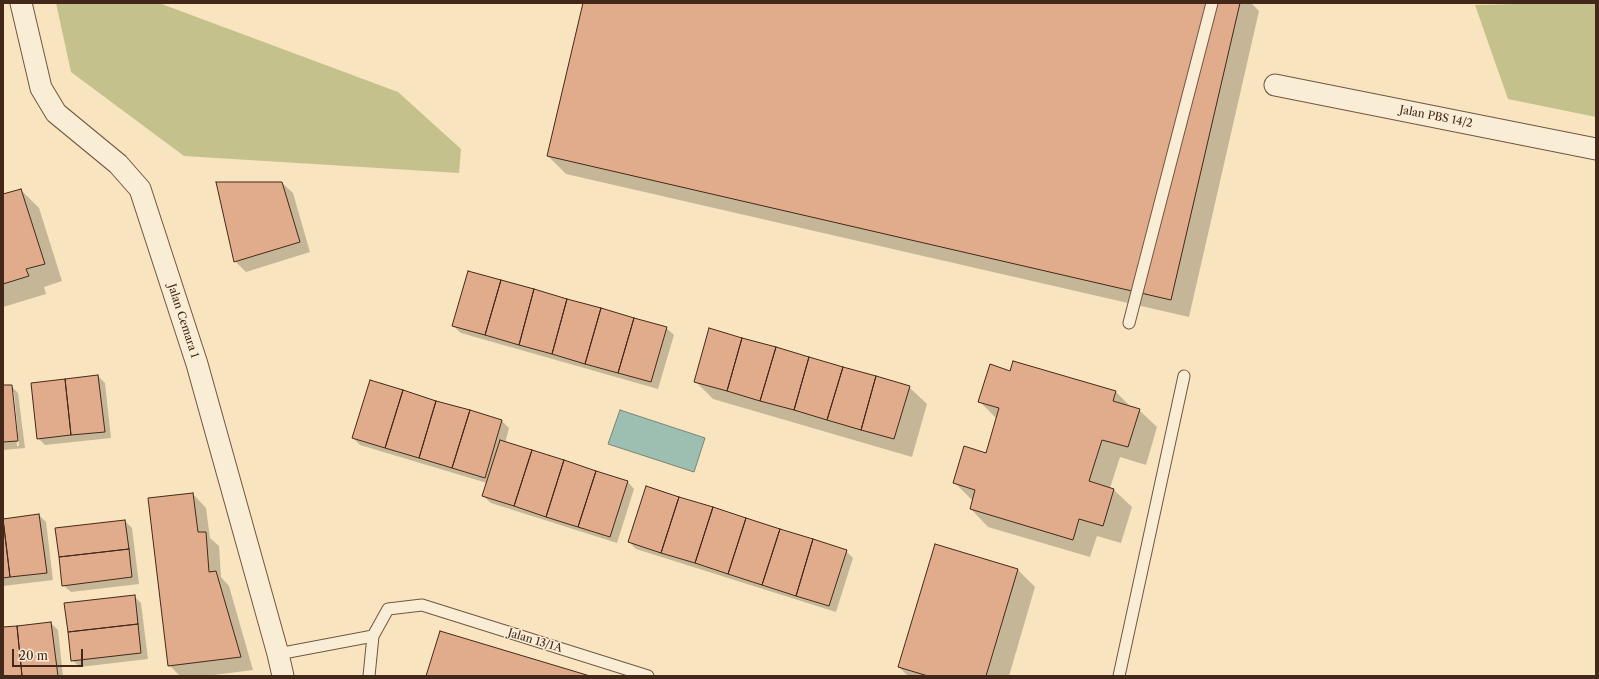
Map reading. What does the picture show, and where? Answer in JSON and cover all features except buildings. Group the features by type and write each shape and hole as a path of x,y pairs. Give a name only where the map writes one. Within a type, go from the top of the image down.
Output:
{"street":[{"name":"Jalan Cemara 1","path":"21,3 40,88 56,112 118,164 140,189 197,364 283,676"},
{"name":"Jalan PBS 14/2","path":"1275,85 1596,149"}],"lane":[{"path":"1129,323 1212,3"},
{"path":"1119,676 1184,376"},
{"name":"Jalan 13/1A","path":"372,636 388,609 422,605 648,676"},
{"path":"278,654 372,636 369,676"}],"shaded area":[{"path":"56,3 159,3 398,92 461,149 459,173 184,156 71,72"},
{"path":"1596,3 1596,117 1508,99 1475,5"},
{"path":"620,410 705,438 694,472 608,444"}]}
